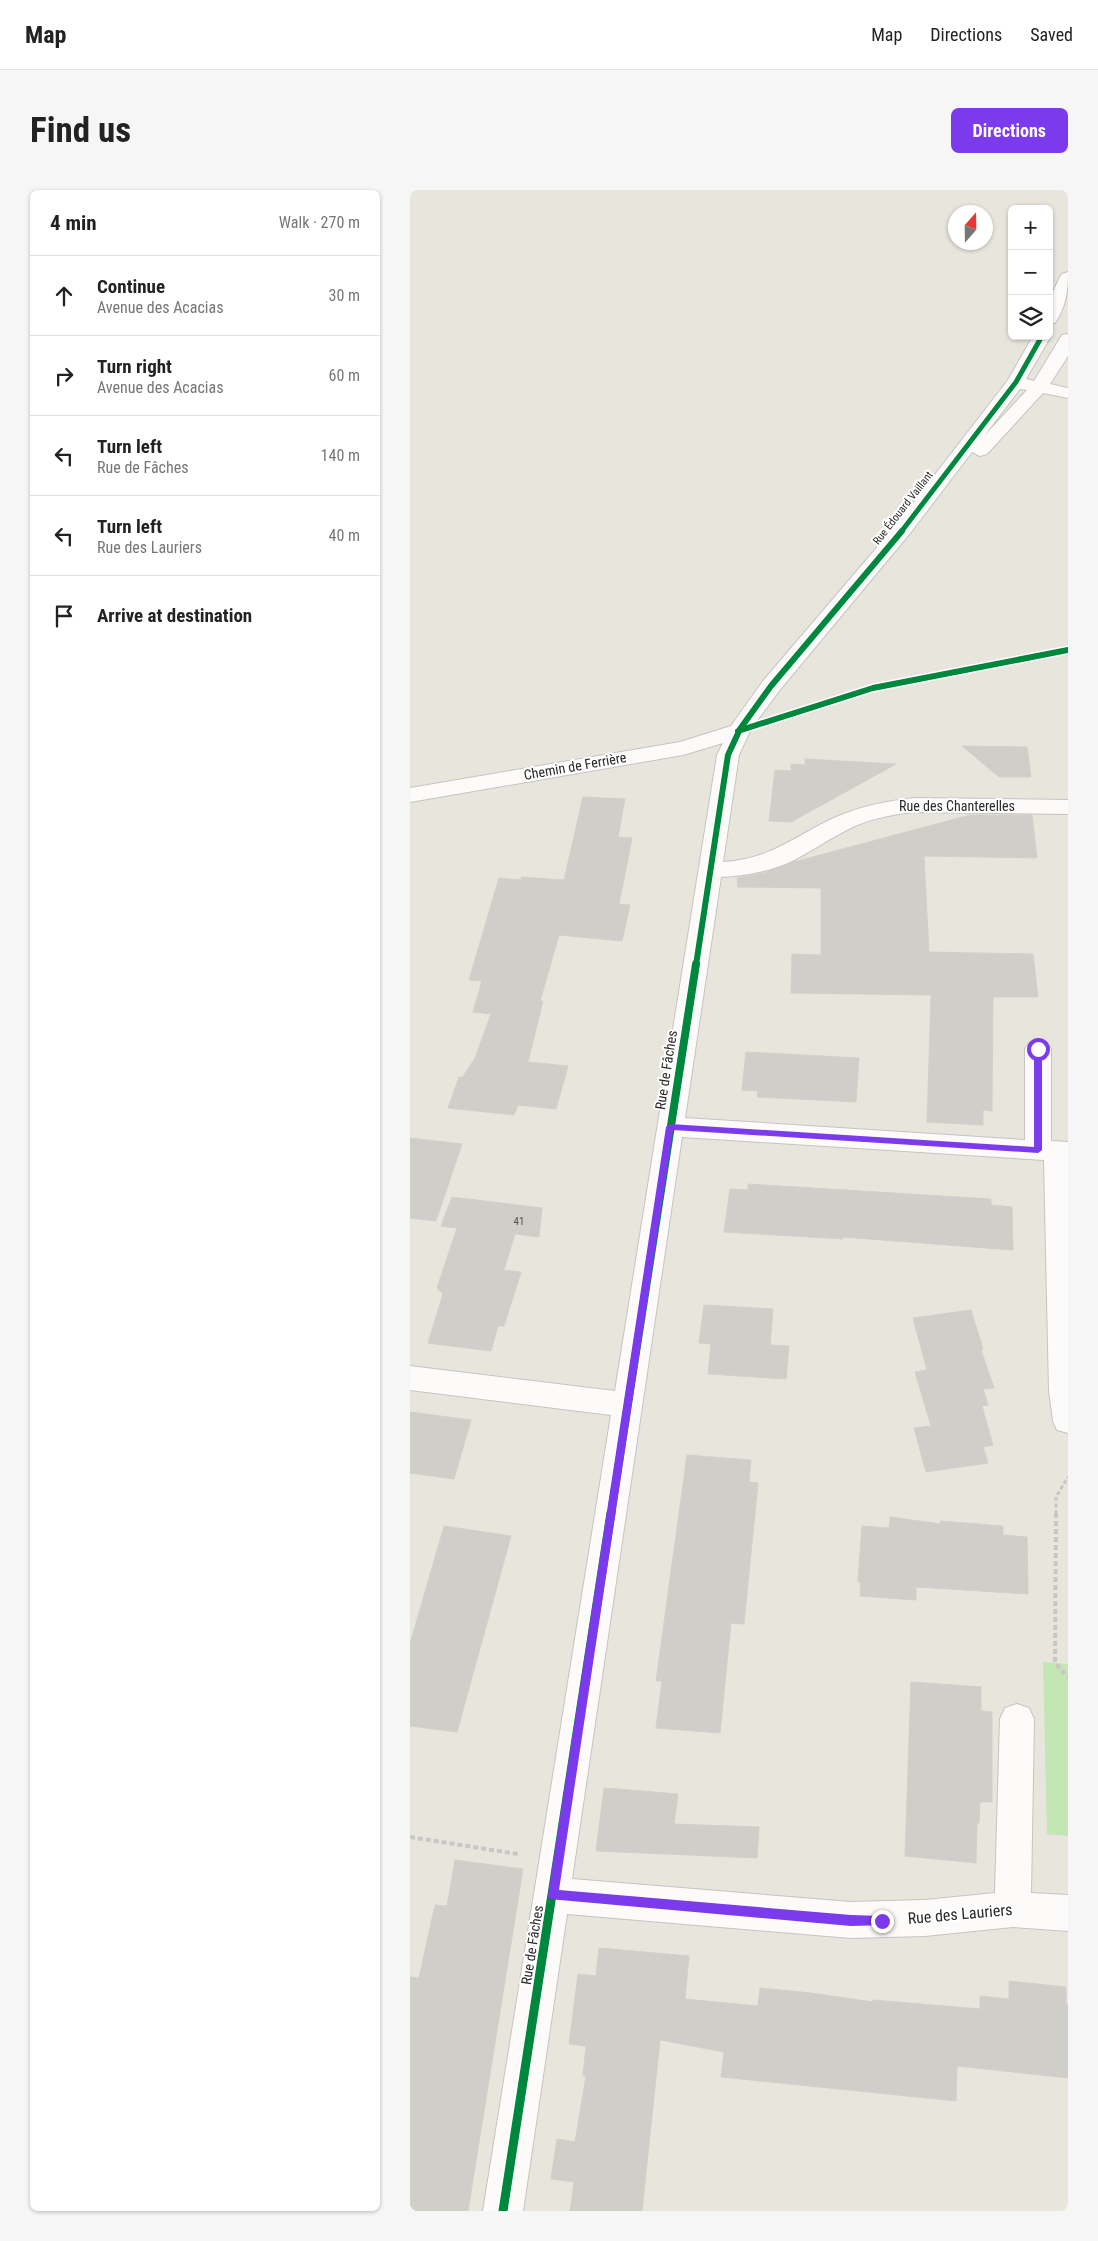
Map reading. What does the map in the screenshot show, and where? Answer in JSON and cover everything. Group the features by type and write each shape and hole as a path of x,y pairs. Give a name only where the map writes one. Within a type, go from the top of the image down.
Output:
{"street":[{"path":"1053,310 1068,277"},
{"name":"Rue Édouard Vaillant","path":"904,528 1008,423 1063,360 1068,338"},
{"path":"1038,344 1063,360"},
{"name":"Rue Édouard Vaillant","path":"771,686 904,528 1016,382 1038,344"},
{"path":"1016,382 1068,393"},
{"name":"Rue de Fâches","path":"503,2211 725,767 730,749 738,732 771,686"},
{"name":"Chemin de Ferrière","path":"410,796 683,748 738,732"},
{"name":"Rue des Chanterelles","path":"709,870 731,870 771,861 786,855 854,818 894,806 914,804 1068,807"},
{"path":"1038,1049 1054,1151 1064,1391 1068,1421"},
{"path":"670,1127 1054,1151"},
{"path":"410,1378 627,1405"},
{"path":"1013,1909 1017,1719"},
{"name":"Rue des Lauriers","path":"553,1895 851,1920 925,1918 1013,1909 1068,1913"}],"path":[{"path":"1068,1477 1056,1496 1055,1663 1068,1677"},
{"path":"410,1837 558,1861"}],"green space":[{"path":"1043,1662 1068,1664 1068,1836 1047,1834"}],"building":[{"path":"962,746 1027,747 1031,777 999,777"},
{"path":"805,759 896,764 791,822 769,821 775,770 791,771 791,764 805,765"},
{"path":"583,797 625,799 618,837 632,838 619,904 630,905 622,941 559,935 540,1001 543,1001 528,1062 568,1066 556,1109 518,1105 514,1115 448,1108 459,1077 462,1078 475,1058 491,1014 473,1012 482,981 469,980 499,878 521,880 521,877 564,880"},
{"path":"970,815 1032,815 1037,858 924,856 929,952 1033,954 1038,997 993,997 992,1111 983,1110 983,1125 927,1122 931,995 791,993 792,954 821,955 821,888 738,887 737,878 764,873 794,862"},
{"path":"746,1052 859,1058 856,1102 757,1097 758,1091 742,1090"},
{"path":"410,1138 462,1144 436,1221 410,1218"},
{"path":"748,1184 991,1199 991,1205 1012,1207 1013,1250 843,1237 843,1239 724,1232 730,1189 748,1190"},
{"path":"452,1197 542,1208 539,1237 515,1234 504,1270 521,1272 504,1326 498,1326 491,1351 428,1343 443,1294 437,1288 457,1228 441,1226"},
{"path":"704,1305 773,1309 770,1345 789,1346 786,1379 708,1374 711,1344 699,1343"},
{"path":"971,1310 983,1349 981,1350 994,1388 983,1389 988,1405 982,1406 993,1445 983,1447 988,1463 926,1472 914,1428 931,1426 915,1372 927,1370 913,1318"},
{"path":"410,1412 471,1420 454,1479 410,1473"},
{"path":"687,1455 751,1460 749,1482 758,1483 744,1624 731,1623 720,1733 656,1728 662,1681 656,1681"},
{"path":"890,1517 941,1524 940,1521 1003,1526 1003,1535 1027,1537 1028,1594 916,1587 916,1600 860,1596 861,1582 858,1582 862,1526 889,1528"},
{"path":"444,1526 511,1536 457,1732 410,1726 410,1644"},
{"path":"911,1682 981,1687 981,1711 992,1712 992,1802 980,1802 979,1823 977,1823 976,1863 905,1856"},
{"path":"604,1788 678,1794 674,1824 759,1827 757,1858 596,1851"},
{"path":"455,1860 523,1869 468,2211 410,2211 410,1977 419,1978 435,1905 447,1906"},
{"path":"599,1948 689,1956 685,1999 758,2006 760,1988 873,2002 873,2000 980,2009 980,1996 1009,1999 1009,1981 1066,1987 1066,2004 1068,2005 1068,2078 957,2066 956,2101 721,2077 724,2052 660,2040 642,2211 570,2211 574,2182 551,2179 557,2139 575,2142 586,2076 583,2076 586,2046 569,2044 578,1974 596,1976"}],"cycle path":[{"path":"503,2211 728,755 740,729 771,686 904,528 1016,382 1040,340"},
{"path":"738,731 873,688 1068,650"}],"route":[{"path":"882,1921 553,1895 670,1127 1038,1150 1038,1049"}]}
